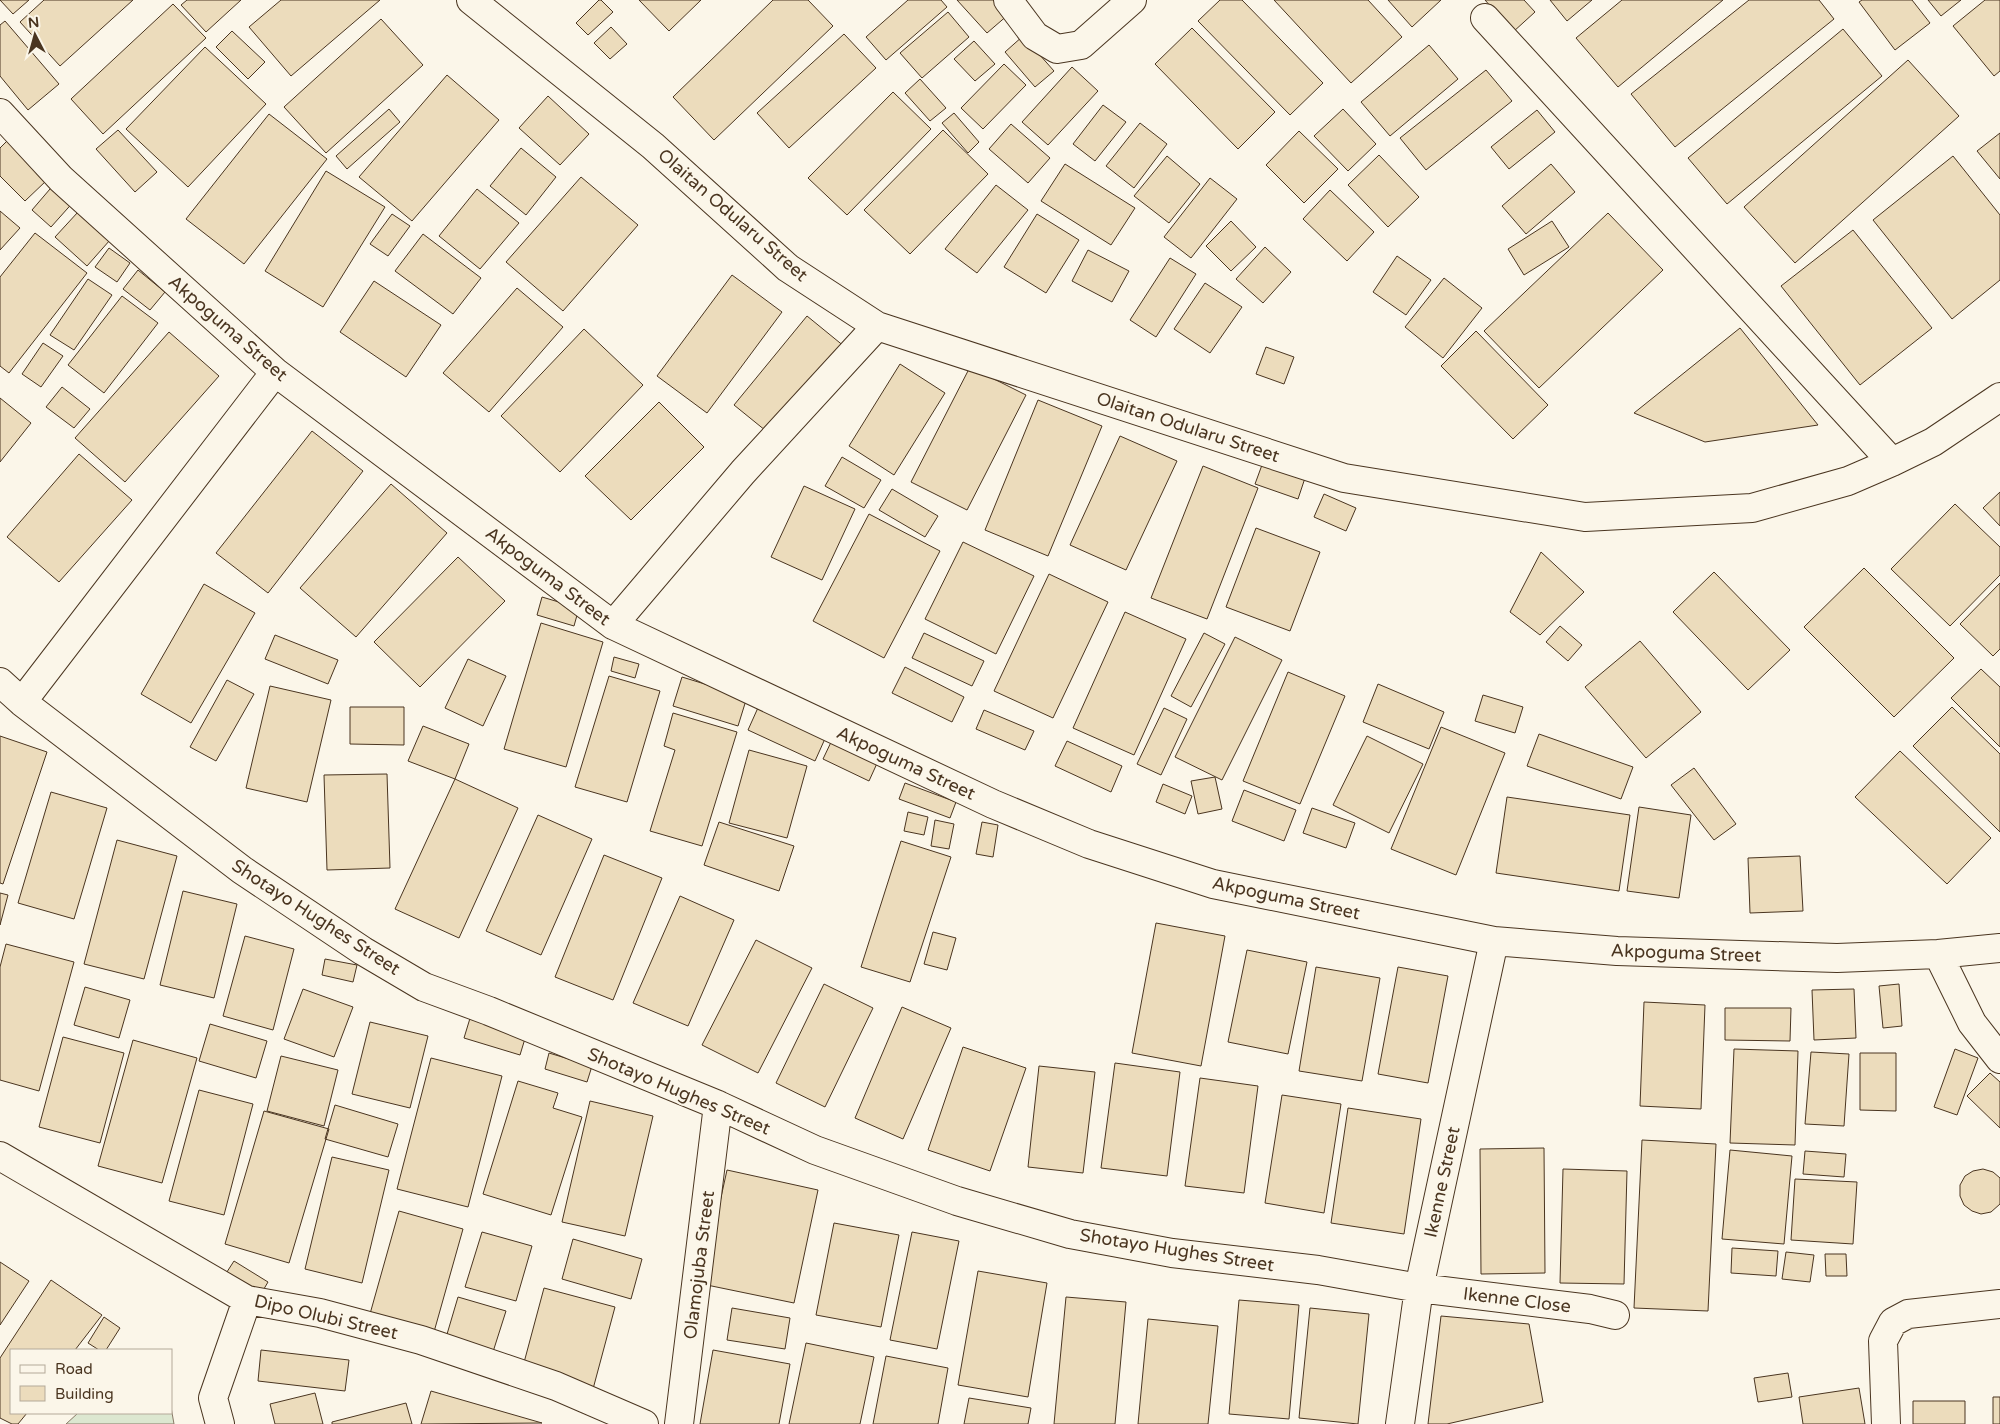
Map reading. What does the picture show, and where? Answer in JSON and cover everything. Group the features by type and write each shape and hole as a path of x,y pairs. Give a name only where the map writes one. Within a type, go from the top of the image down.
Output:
{"street":[{"name":"Olaitan Odularu Street","path":"471,0 653,146 788,268 878,326 1344,478 1585,517 1752,508 1848,481 1892,462 1933,442 2000,398"},
{"path":"1008,0 1035,36 1057,49 1081,45 1132,0"},
{"path":"1485,18 1892,462"},
{"name":"Akpoguma Street","path":"0,113 62,179 275,372 613,626 992,804 1089,844 1213,884 1494,941 1617,951 1837,958 1938,954 1996,942"},
{"path":"613,626 743,472 878,326"},
{"path":"22,702 275,372"},
{"name":"Shotayo Hughes Street","path":"0,682 22,702 242,870 363,951 424,987 489,1011 718,1105 815,1150 957,1201 1070,1234 1172,1253 1318,1270 1418,1288"},
{"name":"Ikenne Street","path":"1400,1424 1418,1288 1494,941"},
{"path":"1938,954 1972,1023 2000,1059"},
{"name":"Olamojuba Street","path":"679,1424 718,1105"},
{"name":"Dipo Olubi Street","path":"0,1156 247,1300 320,1313 421,1340 556,1386 644,1424"},
{"name":"Ikenne Close","path":"1418,1288 1590,1310 1615,1315"},
{"path":"220,1424 213,1398 247,1300"},
{"path":"1886,1424 1883,1341 1893,1322 1908,1314 2000,1304"}],"green space":[{"path":"172,1413 174,1424 66,1424 77,1414"}],"building":[{"path":"0,0 29,0 13,14"},
{"path":"44,0 133,0 60,66 20,22"},
{"path":"187,0 241,0 206,32 181,5"},
{"path":"281,0 380,0 291,76 249,27"},
{"path":"599,0 613,12 588,35 576,23"},
{"path":"639,0 701,0 669,31"},
{"path":"773,0 808,0 833,26 714,140 673,97"},
{"path":"908,0 941,0 947,7 886,60 866,37"},
{"path":"957,0 996,0 1009,14 987,33"},
{"path":"1220,0 1242,0 1323,83 1290,115 1198,21"},
{"path":"1274,0 1368,0 1402,37 1351,83"},
{"path":"1388,0 1441,0 1412,27"},
{"path":"1485,0 1524,0 1535,12 1513,32"},
{"path":"1550,0 1592,0 1567,21"},
{"path":"1622,0 1723,0 1618,87 1576,38"},
{"path":"1749,0 1819,0 1834,19 1675,147 1631,94"},
{"path":"1862,0 1912,0 1930,23 1895,50 1859,2"},
{"path":"1928,0 1961,0 1941,16"},
{"path":"1985,0 2000,0 2000,71 1994,76 1953,26"},
{"path":"173,4 206,38 103,134 71,99"},
{"path":"948,12 969,37 922,78 900,53"},
{"path":"381,19 423,65 326,153 284,107"},
{"path":"5,21 59,84 28,110 0,76 0,25"},
{"path":"611,27 627,44 610,59 594,43"},
{"path":"1192,28 1275,112 1238,149 1155,64"},
{"path":"1843,29 1882,76 1727,204 1688,158"},
{"path":"232,31 265,62 248,79 216,47"},
{"path":"844,34 876,68 789,148 757,113"},
{"path":"1023,36 1054,71 1035,87 1005,52"},
{"path":"974,41 995,64 975,81 954,59"},
{"path":"1429,45 1458,79 1390,136 1361,102"},
{"path":"205,47 266,104 188,187 126,129"},
{"path":"1908,60 1959,116 1795,263 1744,207"},
{"path":"1004,64 1026,85 983,129 961,108"},
{"path":"1072,67 1098,91 1048,145 1022,122"},
{"path":"1486,70 1512,101 1426,170 1400,138"},
{"path":"447,75 499,120 412,221 359,177"},
{"path":"920,79 946,108 930,121 905,93"},
{"path":"893,92 931,129 847,215 808,178"},
{"path":"548,96 589,134 560,165 519,128"},
{"path":"1103,105 1126,122 1095,161 1073,144"},
{"path":"389,109 400,122 347,169 336,156"},
{"path":"1343,109 1376,144 1348,171 1314,136"},
{"path":"1537,110 1555,132 1509,169 1491,147"},
{"path":"954,113 979,142 968,153 942,123"},
{"path":"269,114 327,159 244,264 186,219"},
{"path":"1140,123 1167,144 1134,188 1106,166"},
{"path":"1011,124 1050,158 1028,183 989,149"},
{"path":"118,130 157,172 135,192 96,149"},
{"path":"943,130 988,174 910,254 864,210"},
{"path":"1299,131 1338,169 1304,203 1266,165"},
{"path":"2000,133 2000,179 1977,151"},
{"path":"7,141 47,180 25,201 0,176 0,148"},
{"path":"521,148 556,177 526,215 490,186"},
{"path":"1379,155 1419,197 1388,227 1348,185"},
{"path":"1167,156 1200,184 1169,223 1134,196"},
{"path":"1953,156 2000,215 2000,280 1952,319 1873,220"},
{"path":"1065,164 1135,208 1111,245 1041,201"},
{"path":"1551,164 1575,192 1526,234 1502,206"},
{"path":"326,171 385,207 323,307 265,271"},
{"path":"581,177 638,225 563,311 506,262"},
{"path":"1210,178 1237,199 1191,258 1164,237"},
{"path":"56,182 76,199 51,227 32,210"},
{"path":"996,185 1028,210 977,273 945,249"},
{"path":"477,189 519,223 480,269 439,236"},
{"path":"1330,190 1374,232 1347,261 1303,219"},
{"path":"0,211 20,228 0,250"},
{"path":"78,212 110,240 87,266 55,237"},
{"path":"1608,213 1663,270 1539,388 1484,331"},
{"path":"392,214 410,226 388,256 370,244"},
{"path":"1037,214 1079,240 1046,293 1004,267"},
{"path":"1231,221 1256,247 1231,271 1206,246"},
{"path":"1552,221 1569,247 1524,275 1508,249"},
{"path":"1853,230 1932,328 1860,385 1781,286"},
{"path":"35,233 87,273 9,373 0,366 0,277"},
{"path":"423,234 481,278 453,314 395,271"},
{"path":"1265,247 1291,272 1263,303 1236,279"},
{"path":"109,248 130,263 117,282 95,267"},
{"path":"1088,250 1129,271 1112,302 1072,281"},
{"path":"1397,256 1431,280 1406,315 1373,292"},
{"path":"1170,258 1196,274 1156,337 1130,320"},
{"path":"138,270 165,292 150,310 123,289"},
{"path":"732,275 782,312 707,413 657,376"},
{"path":"1444,278 1482,308 1443,358 1405,327"},
{"path":"88,279 112,295 74,350 50,335"},
{"path":"374,281 441,325 406,377 340,332"},
{"path":"1205,283 1242,307 1210,353 1174,329"},
{"path":"517,288 563,327 489,412 443,373"},
{"path":"122,296 158,323 104,393 68,365"},
{"path":"807,316 845,347 771,435 734,405"},
{"path":"1740,328 1818,425 1705,442 1634,413"},
{"path":"584,329 643,385 560,472 501,416"},
{"path":"1476,331 1548,405 1513,439 1441,366"},
{"path":"169,332 219,376 125,482 75,438"},
{"path":"43,343 63,356 41,387 22,374"},
{"path":"1266,347 1294,357 1284,384 1256,374"},
{"path":"900,364 945,393 894,475 849,446"},
{"path":"970,367 1026,395 967,510 911,482"},
{"path":"62,387 90,409 74,428 46,407"},
{"path":"0,398 31,423 0,462"},
{"path":"1038,400 1102,426 1048,556 985,530"},
{"path":"659,402 704,447 631,520 585,476"},
{"path":"312,431 363,471 268,593 216,553"},
{"path":"1120,436 1177,461 1126,570 1070,545"},
{"path":"79,454 132,500 59,582 7,537"},
{"path":"1266,454 1308,469 1298,499 1255,484"},
{"path":"842,457 881,480 864,508 825,486"},
{"path":"1203,466 1258,488 1207,619 1151,598"},
{"path":"391,484 447,533 356,637 300,588"},
{"path":"804,486 855,509 822,580 771,557"},
{"path":"892,489 938,516 925,537 879,510"},
{"path":"2000,492 2000,526 1983,508"},
{"path":"1324,494 1356,508 1346,531 1314,517"},
{"path":"1955,504 2000,547 2000,575 1950,626 1891,569"},
{"path":"869,514 940,551 884,658 813,621"},
{"path":"1256,528 1320,552 1290,631 1226,607"},
{"path":"963,542 1034,576 996,654 925,619"},
{"path":"1541,552 1584,592 1540,635 1510,612"},
{"path":"458,557 505,601 420,687 374,642"},
{"path":"1864,568 1954,658 1894,717 1804,627"},
{"path":"1714,572 1790,650 1748,690 1673,612"},
{"path":"1049,574 1108,602 1053,718 994,691"},
{"path":"2000,583 2000,649 1993,656 1960,624"},
{"path":"204,584 255,613 191,723 141,694"},
{"path":"542,597 579,608 574,626 537,615"},
{"path":"1125,612 1186,639 1134,755 1073,728"},
{"path":"541,623 603,642 566,767 504,749"},
{"path":"1560,626 1582,645 1568,661 1546,642"},
{"path":"924,633 984,661 972,686 912,658"},
{"path":"1204,633 1225,644 1191,707 1171,696"},
{"path":"275,635 338,660 328,684 265,659"},
{"path":"1235,637 1282,660 1222,780 1175,757"},
{"path":"1640,641 1701,712 1646,758 1585,687"},
{"path":"614,657 639,664 635,678 611,671"},
{"path":"468,659 506,676 483,726 445,708"},
{"path":"905,667 964,697 952,722 892,693"},
{"path":"1981,669 2000,687 2000,747 1951,698"},
{"path":"1288,672 1345,696 1300,804 1243,781"},
{"path":"609,676 660,691 627,802 575,787"},
{"path":"682,677 747,697 738,726 673,706"},
{"path":"227,680 254,694 216,761 190,747"},
{"path":"1378,684 1444,712 1429,749 1363,722"},
{"path":"270,686 331,700 307,802 246,788"},
{"path":"1483,695 1523,707 1515,733 1475,721"},
{"path":"761,701 828,732 815,761 748,730"},
{"path":"350,707 404,707 404,745 350,744"},
{"path":"1952,707 2000,754 2000,832 1913,746"},
{"path":"1164,708 1187,719 1161,775 1137,764"},
{"path":"984,710 1034,731 1025,750 976,729"},
{"path":"673,713 737,732 702,846 650,831 675,750 664,746"},
{"path":"423,726 469,744 455,779 408,761"},
{"path":"1441,727 1505,753 1456,875 1391,849"},
{"path":"1539,734 1633,767 1621,799 1527,766"},
{"path":"0,736 47,752 3,884 0,883"},
{"path":"1367,736 1423,764 1389,833 1333,805"},
{"path":"833,738 879,759 869,781 823,759"},
{"path":"1067,741 1122,766 1111,792 1055,766"},
{"path":"749,750 807,766 787,838 729,823"},
{"path":"1900,751 1991,838 1947,884 1855,797"},
{"path":"1694,768 1736,824 1714,840 1671,785"},
{"path":"387,774 390,868 327,870 324,775"},
{"path":"1215,777 1222,809 1198,814 1191,781"},
{"path":"455,779 518,808 459,938 395,909"},
{"path":"905,783 956,802 950,818 899,799"},
{"path":"1163,784 1192,796 1185,814 1156,802"},
{"path":"1244,790 1296,810 1284,841 1232,821"},
{"path":"51,792 107,808 74,919 18,903"},
{"path":"1507,797 1630,815 1619,891 1496,873"},
{"path":"1639,807 1691,815 1679,898 1627,891"},
{"path":"1312,808 1355,823 1346,848 1303,833"},
{"path":"908,812 928,817 924,835 904,831"},
{"path":"538,815 592,839 541,955 486,931"},
{"path":"935,820 954,824 949,849 931,846"},
{"path":"719,822 794,846 779,891 704,865"},
{"path":"982,822 998,825 993,857 976,854"},
{"path":"117,840 177,856 144,979 84,964"},
{"path":"901,841 951,857 910,982 861,967"},
{"path":"604,855 662,878 613,1000 555,977"},
{"path":"1800,856 1803,911 1750,913 1748,858"},
{"path":"183,891 237,904 214,998 160,985"},
{"path":"0,893 8,895 0,925"},
{"path":"680,896 734,920 688,1026 633,1003"},
{"path":"1156,923 1225,936 1201,1066 1132,1053"},
{"path":"933,932 956,938 947,970 924,964"},
{"path":"245,936 294,949 273,1030 223,1016"},
{"path":"756,940 812,968 758,1073 702,1045"},
{"path":"6,944 74,962 39,1091 0,1080 0,967"},
{"path":"1247,950 1307,962 1288,1054 1228,1042"},
{"path":"325,959 357,965 353,982 322,975"},
{"path":"1316,967 1380,978 1362,1081 1299,1071"},
{"path":"1398,967 1448,976 1428,1083 1378,1074"},
{"path":"824,984 873,1008 825,1107 776,1083"},
{"path":"1899,984 1902,1026 1883,1028 1879,986"},
{"path":"85,987 130,1000 119,1038 74,1025"},
{"path":"303,989 353,1007 334,1057 284,1039"},
{"path":"1854,989 1856,1038 1814,1040 1812,990"},
{"path":"1644,1002 1705,1005 1701,1109 1640,1106"},
{"path":"902,1007 951,1028 903,1139 855,1118"},
{"path":"1725,1008 1791,1008 1790,1041 1725,1040"},
{"path":"471,1015 527,1032 520,1055 464,1038"},
{"path":"370,1022 428,1036 410,1108 352,1094"},
{"path":"210,1024 267,1041 256,1078 199,1061"},
{"path":"63,1037 124,1053 100,1143 39,1127"},
{"path":"133,1040 197,1058 162,1183 98,1166"},
{"path":"963,1047 1026,1068 990,1171 928,1150"},
{"path":"1734,1049 1798,1051 1795,1145 1730,1143"},
{"path":"1955,1049 1978,1058 1957,1115 1934,1107"},
{"path":"1811,1052 1849,1054 1844,1126 1805,1124"},
{"path":"549,1053 592,1066 587,1082 545,1069"},
{"path":"1860,1053 1896,1053 1896,1111 1860,1110"},
{"path":"281,1056 338,1070 324,1126 267,1111"},
{"path":"431,1058 502,1076 468,1207 397,1189"},
{"path":"1115,1063 1180,1072 1167,1176 1101,1168"},
{"path":"1039,1066 1095,1072 1083,1173 1028,1167"},
{"path":"1990,1073 2000,1082 2000,1128 1967,1096"},
{"path":"1200,1078 1258,1086 1244,1193 1185,1186"},
{"path":"518,1081 558,1093 553,1108 582,1117 551,1215 483,1194"},
{"path":"199,1090 253,1104 224,1215 169,1201"},
{"path":"1282,1095 1341,1104 1324,1213 1265,1203"},
{"path":"590,1101 653,1116 625,1236 562,1222"},
{"path":"335,1105 398,1124 388,1157 325,1139"},
{"path":"1348,1108 1421,1119 1404,1234 1331,1223"},
{"path":"264,1111 329,1129 289,1263 225,1244"},
{"path":"1642,1140 1716,1144 1708,1311 1634,1308"},
{"path":"1544,1148 1545,1273 1481,1274 1480,1149"},
{"path":"1730,1150 1792,1156 1784,1244 1722,1239"},
{"path":"1805,1151 1846,1154 1844,1177 1803,1174"},
{"path":"332,1157 389,1170 362,1283 305,1269"},
{"path":"1563,1169 1627,1171 1624,1284 1560,1283"},
{"path":"1983,1169 1993,1172 2000,1178 2000,1204 1991,1212 1981,1214 1972,1211 1964,1205 1960,1196 1960,1185 1965,1176 1973,1171"},
{"path":"727,1170 818,1190 794,1303 702,1284"},
{"path":"1795,1179 1857,1182 1853,1244 1791,1240"},
{"path":"399,1211 463,1229 432,1339 368,1321"},
{"path":"834,1223 899,1235 881,1327 816,1315"},
{"path":"482,1232 532,1246 516,1301 465,1287"},
{"path":"912,1232 959,1241 937,1349 890,1340"},
{"path":"573,1239 642,1259 631,1299 562,1279"},
{"path":"1732,1248 1778,1251 1776,1276 1731,1273"},
{"path":"1786,1252 1814,1255 1810,1282 1782,1279"},
{"path":"1825,1254 1846,1254 1847,1276 1826,1276"},
{"path":"234,1261 268,1282 258,1299 223,1278"},
{"path":"0,1262 29,1281 0,1325"},
{"path":"978,1271 1047,1283 1028,1397 958,1385"},
{"path":"51,1280 102,1315 76,1349 10,1349 10,1414 26,1414 18,1424 12,1424 0,1418 0,1358"},
{"path":"544,1288 615,1307 593,1389 522,1370"},
{"path":"458,1297 506,1311 492,1355 445,1341"},
{"path":"1066,1297 1126,1302 1115,1424 1054,1424"},
{"path":"1239,1300 1299,1305 1289,1419 1229,1414"},
{"path":"732,1308 790,1318 785,1349 727,1340"},
{"path":"1310,1308 1369,1314 1358,1424 1299,1418"},
{"path":"1441,1316 1529,1324 1543,1402 1447,1424 1428,1424"},
{"path":"104,1317 120,1328 107,1349 97,1349 88,1343"},
{"path":"1148,1319 1218,1326 1208,1424 1138,1424"},
{"path":"806,1343 874,1357 860,1424 789,1424"},
{"path":"261,1350 349,1360 345,1391 258,1381"},
{"path":"713,1350 790,1364 779,1424 700,1424"},
{"path":"886,1356 948,1368 938,1424 873,1424"},
{"path":"1788,1373 1792,1397 1758,1402 1754,1378"},
{"path":"1859,1388 1865,1424 1803,1424 1799,1397"},
{"path":"431,1391 542,1423 421,1424"},
{"path":"315,1393 323,1424 275,1424 270,1404"},
{"path":"1993,1397 2000,1397 2000,1424 1993,1424"},
{"path":"969,1398 1031,1408 1028,1424 964,1424"},
{"path":"1913,1401 1965,1401 1965,1424 1913,1424"},
{"path":"406,1403 412,1424 332,1424 332,1422"}]}
